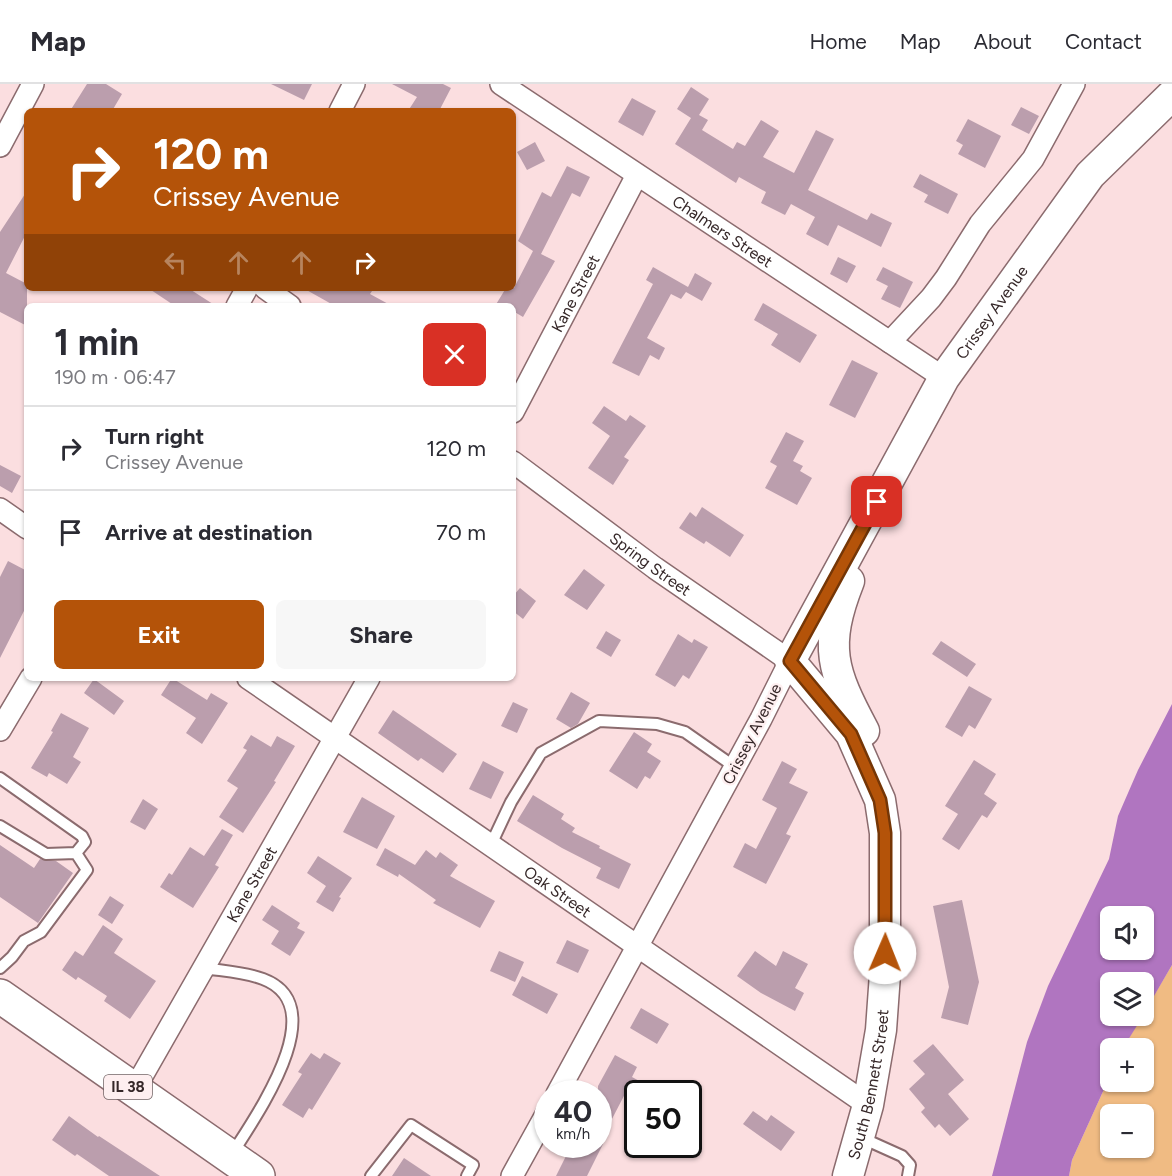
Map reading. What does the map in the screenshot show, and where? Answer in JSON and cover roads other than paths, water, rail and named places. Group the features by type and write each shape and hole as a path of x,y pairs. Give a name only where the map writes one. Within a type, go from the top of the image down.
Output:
{"main road":[{"name":"Crissey Avenue","path":"790,661 944,378 1090,175 1172,95"},
{"path":"880,800 879,772 872,745 839,681 834,657 834,628 845,590 888,482"},
{"name":"South Bennett Street","path":"790,661 851,734 880,800 885,833 885,974 881,1030 868,1105 848,1176"},
{"name":"IL 38","path":"0,996 134,1090 239,1168"}],"street":[{"path":"26,108 33,84"},
{"path":"342,108 354,84"},
{"name":"Chalmers Street","path":"501,84 944,378"},
{"path":"890,342 931,298 980,224 1033,159 1074,84"},
{"path":"0,146 20,127"},
{"name":"Kane Street","path":"516,406 637,175"},
{"path":"269,291 286,303"},
{"name":"Spring Street","path":"516,464 655,568 790,661"},
{"path":"0,509 24,526"},
{"name":"Crissey Avenue","path":"565,1080 638,948 790,661"},
{"path":"0,730 29,681"},
{"name":"Oak Street","path":"253,681 337,737 638,948 868,1105"},
{"name":"Kane Street","path":"134,1090 367,681"},
{"path":"512,1176 534,1136"}],"lane":[{"path":"488,843 495,836 511,802 541,753 599,721 657,724 685,732 735,767"},
{"path":"0,778 82,836 85,842 76,853 46,854 0,826"},
{"path":"0,968 24,941 41,932 87,870 76,853"},
{"path":"204,968 264,980 280,990 290,1006 292,1029 285,1062 239,1168"},
{"path":"371,1176 411,1125 473,1165 467,1176"},
{"path":"859,1136 902,1156 910,1165 908,1176"}]}
